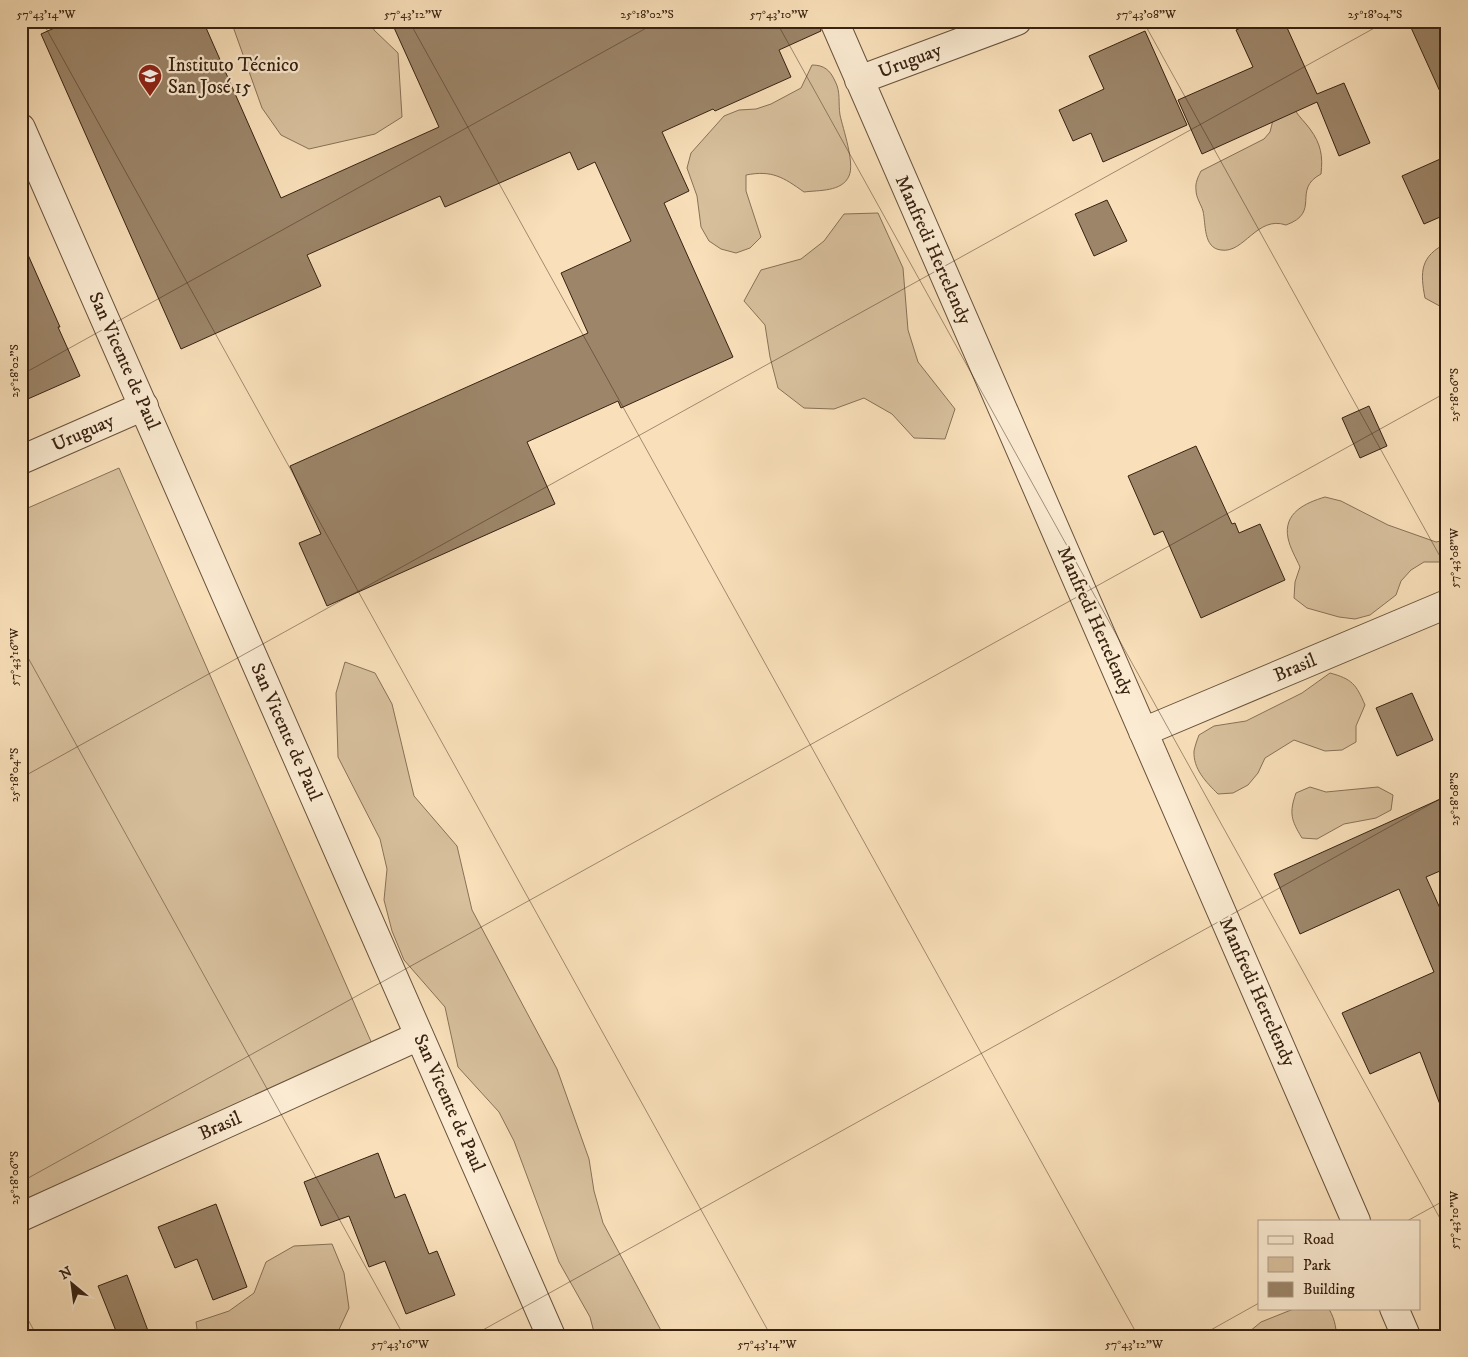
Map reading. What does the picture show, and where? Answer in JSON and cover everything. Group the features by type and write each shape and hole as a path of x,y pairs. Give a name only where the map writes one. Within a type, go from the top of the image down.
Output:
{"street":[{"name":"Manfredi Hertelendy","path":"834,21 1356,1220"},
{"name":"Uruguay","path":"859,80 1017,21"},
{"name":"San Vicente de Paul","path":"21,128 550,1336"},
{"name":"Uruguay","path":"21,460 144,406"},
{"name":"Brasil","path":"1143,732 1447,604"},
{"name":"Brasil","path":"21,1217 420,1036"},
{"path":"1395,1310 1406,1336"}],"green space":[{"path":"231,21 372,21 374,30 398,53 402,117 375,134 309,149 281,135 262,108"},
{"path":"812,65 826,69 837,85 840,115 850,155 849,176 846,181 836,188 804,192 777,176 763,173 746,175 746,191 761,237 750,248 736,253 721,249 709,241 701,227 697,196 687,168 691,153 724,116 739,110 756,109 771,104 801,88"},
{"path":"1295,110 1314,135 1319,145 1322,161 1321,174 1312,180 1308,187 1302,214 1297,220 1286,225 1276,223 1267,225 1229,250 1215,248 1211,245 1206,235 1203,211 1196,193 1196,182 1201,171 1264,139 1270,132 1274,116"},
{"path":"878,213 903,268 908,330 918,362 955,409 945,439 914,438 892,414 864,398 834,409 804,408 778,388 770,357 765,325 744,301 761,270 801,259 824,241 844,214"},
{"path":"1447,243 1447,310 1425,298 1423,273 1424,266 1431,253"},
{"path":"119,468 373,1046 21,1201 21,511"},
{"path":"1325,497 1341,501 1388,525 1436,542 1447,540 1447,562 1424,562 1411,570 1401,581 1396,595 1370,615 1355,619 1339,617 1307,608 1294,598 1295,582 1300,567 1290,545 1287,529 1292,516 1297,510 1310,502"},
{"path":"345,662 375,673 392,704 414,796 457,846 472,910 557,1069 589,1159 594,1191 603,1223 664,1336 595,1336 590,1317 559,1262 514,1141 499,1112 458,1067 445,1007 404,960 392,931 384,900 387,869 380,839 338,757 336,693"},
{"path":"1330,673 1352,683 1365,705 1356,726 1356,742 1342,750 1325,751 1294,740 1265,758 1258,773 1248,785 1233,793 1218,794 1205,780 1194,758 1199,735 1214,726 1246,721 1302,693"},
{"path":"1310,787 1326,792 1378,787 1393,795 1391,810 1376,818 1344,824 1317,839 1302,838 1293,821 1292,806 1296,793"},
{"path":"332,1244 344,1273 349,1308 336,1336 198,1336 196,1322 229,1311 254,1293 266,1262 294,1246"},
{"path":"1291,1310 1329,1310 1334,1321 1336,1336 1244,1336 1261,1322"}],"building":[{"path":"70,21 203,21 281,198 439,127 391,21 819,21 821,31 779,50 791,77 662,132 689,191 664,203 733,357 621,408 618,401 527,442 555,504 327,606 299,543 321,534 290,466 588,333 561,273 631,241 595,162 578,170 570,152 445,207 440,196 307,255 321,286 181,349 41,34"},
{"path":"1257,21 1284,21 1317,94 1344,83 1370,143 1339,156 1317,102 1202,154 1178,100 1253,67 1236,30"},
{"path":"1408,21 1447,21 1447,107"},
{"path":"1145,31 1187,125 1103,162 1091,133 1073,141 1059,110 1104,89 1089,56"},
{"path":"1447,156 1447,214 1424,224 1402,176"},
{"path":"1107,200 1127,241 1094,256 1075,214"},
{"path":"21,239 80,376 21,402"},
{"path":"1369,406 1387,446 1360,458 1342,418"},
{"path":"1196,446 1232,524 1235,523 1239,533 1260,524 1285,580 1201,618 1163,531 1154,535 1128,476"},
{"path":"1412,693 1433,740 1397,756 1376,708"},
{"path":"1447,796 1447,868 1426,877 1447,924 1447,1115 1444,1115 1420,1052 1370,1074 1342,1013 1434,972 1399,889 1300,934 1274,874"},
{"path":"378,1153 395,1198 405,1194 429,1254 437,1251 455,1295 406,1314 385,1261 369,1267 349,1216 321,1226 304,1182"},
{"path":"216,1204 247,1287 213,1300 197,1259 175,1268 158,1227"},
{"path":"127,1275 150,1336 118,1336 98,1286"}],"place":[{"name":"Instituto Técnico San José 15","path":"150,97"}]}
